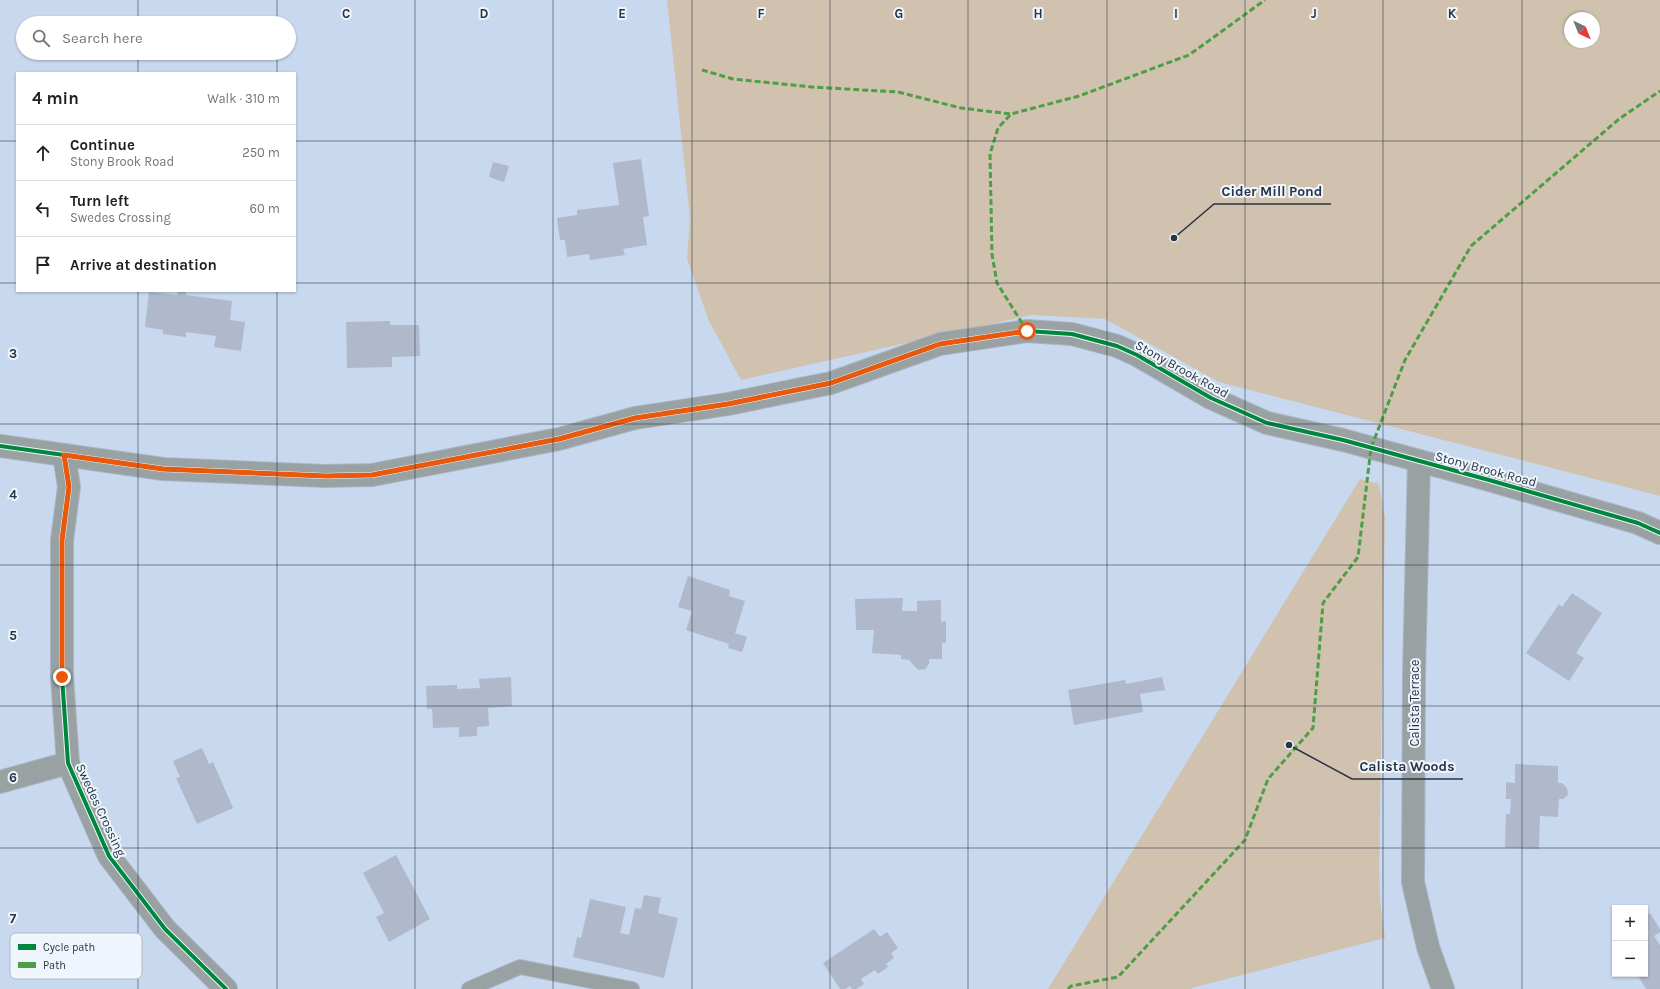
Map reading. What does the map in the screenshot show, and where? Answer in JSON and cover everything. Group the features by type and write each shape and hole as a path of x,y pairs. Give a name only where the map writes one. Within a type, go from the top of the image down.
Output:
{"street":[{"name":"Stony Brook Road","path":"0,446 163,469 326,476 372,475 559,439 635,418 728,404 831,383 940,344 1027,331 1072,334 1117,346 1137,354 1210,398 1267,423 1343,440 1420,461 1638,523 1660,533"},
{"name":"Swedes Crossing","path":"64,455 69,487 62,540 62,677 68,764 109,856 165,929 226,989"},
{"name":"Calista Terrace","path":"1420,461 1414,674 1413,882 1428,947 1443,989"},
{"path":"0,782 68,764"}],"lane":[{"path":"470,989 520,967 632,989"}],"shaded area":[{"path":"667,0 1660,0 1660,496 1219,382 1105,319 1031,315 741,380 709,321 687,259 690,218"},
{"path":"1360,479 1379,484 1385,518 1379,870 1380,901 1385,938 1192,989 1048,989"}],"building":[{"path":"641,159 649,216 643,217 647,245 623,249 625,255 590,260 589,254 567,257 565,240 560,240 557,218 577,215 577,210 619,205 613,163"},
{"path":"493,162 509,166 504,182 489,177"},
{"path":"149,292 177,295 178,292 186,292 186,295 232,301 230,320 245,322 241,351 214,347 216,336 186,332 186,337 163,334 163,330 145,327"},
{"path":"390,321 390,325 419,325 420,356 392,357 392,367 347,368 346,322"},
{"path":"688,576 730,590 729,596 745,601 735,633 747,637 742,652 728,648 729,644 686,630 692,611 678,607"},
{"path":"1572,593 1602,613 1576,653 1584,658 1569,681 1526,653 1559,604 1562,607"},
{"path":"903,598 902,611 917,611 917,601 941,600 941,622 946,621 946,643 942,643 942,659 929,659 929,664 925,669 918,670 909,660 901,659 901,655 872,653 874,630 856,630 855,599"},
{"path":"511,677 512,706 488,708 489,726 477,727 477,736 459,737 459,727 433,728 432,709 427,709 426,686 457,685 457,689 480,688 479,679"},
{"path":"1162,677 1165,690 1140,694 1143,712 1074,725 1068,690 1125,680 1126,684"},
{"path":"202,748 209,764 213,762 233,808 197,824 176,778 180,777 173,761"},
{"path":"1515,764 1558,766 1558,783 1562,783 1567,788 1568,795 1563,799 1559,799 1558,817 1540,816 1539,849 1505,848 1506,814 1510,814 1511,799 1506,799 1506,782 1515,783"},
{"path":"396,855 430,919 389,942 376,917 384,913 363,873"},
{"path":"644,895 661,898 658,913 678,918 664,978 573,957 577,937 581,938 590,899 626,907 620,933 629,935 635,908 641,909"},
{"path":"1650,913 1660,929 1660,932 1654,936 1660,945 1660,989 1646,989 1639,977 1648,977 1648,914"},
{"path":"874,929 880,937 887,932 898,948 891,953 894,958 886,964 888,967 878,974 875,970 861,979 864,984 856,989 852,989 850,986 845,989 840,989 823,963"}],"marked path":[{"path":"1027,331 997,283 992,254 990,154 998,128 1011,114 1079,96 1189,55 1265,0"},
{"path":"702,70 733,79 812,87 898,92 961,108 1011,114"},
{"path":"1068,989 1071,986 1118,977 1245,840 1268,779 1313,728 1323,603 1358,557 1371,448 1405,360 1471,246 1619,119 1660,91"}],"cycle path":[{"path":"0,446 163,469 325,476 372,475 559,439 635,418 728,404 831,383 940,344 1027,331 1072,334 1117,346 1137,355 1211,398 1267,423 1343,440 1489,480 1638,523 1660,533"},
{"path":"64,455 69,487 62,540 62,677 68,763 109,856 165,929 226,989"}],"place":[{"name":"Cider Mill Pond","path":"1174,238"},
{"name":"Calista Woods","path":"1289,745"}],"route":[{"path":"62,677 62,540 69,487 64,455 163,469 326,476 372,475 559,439 635,418 728,404 831,383 940,344 1027,331"}]}
